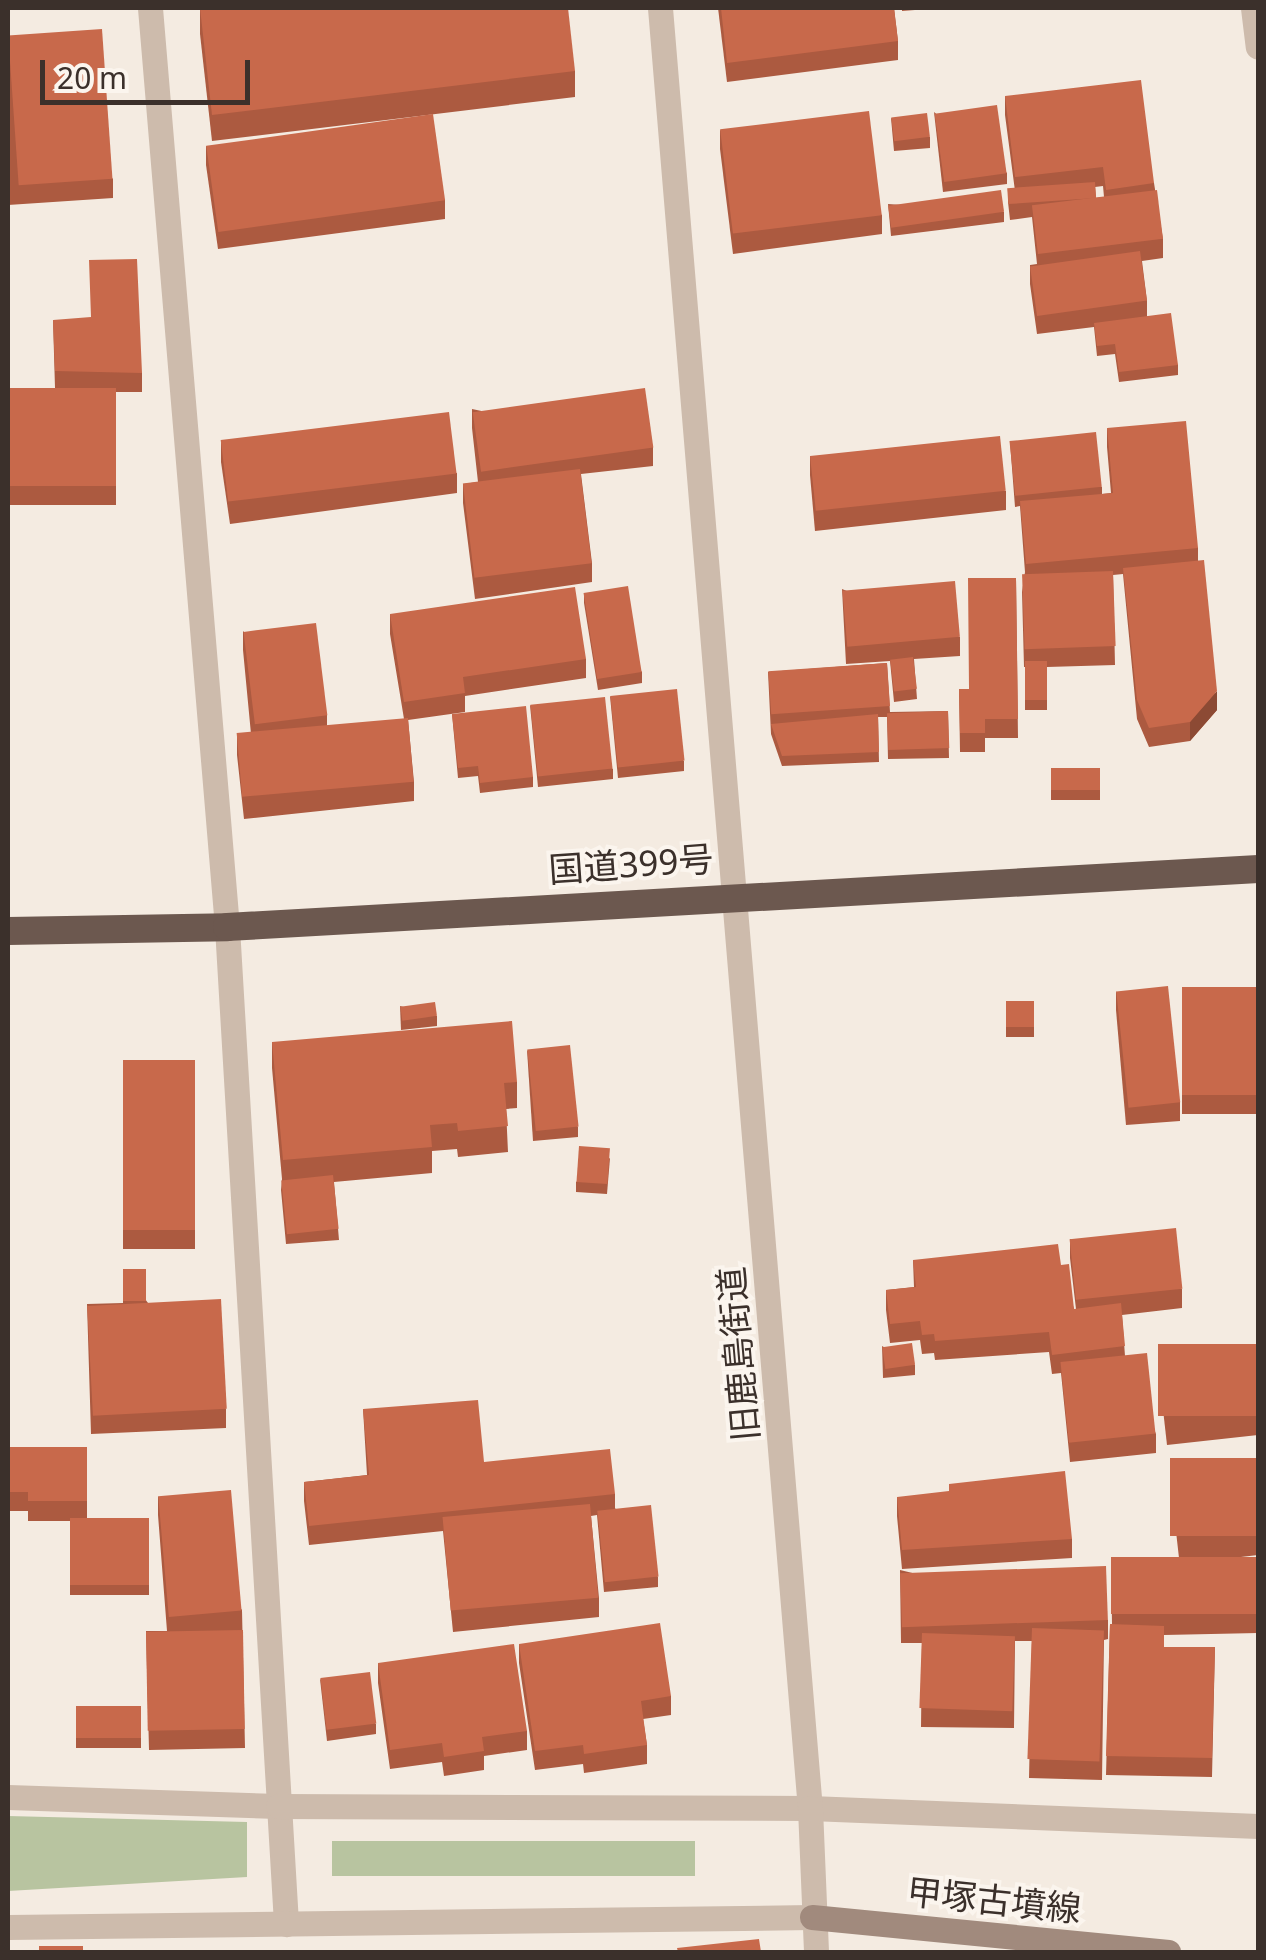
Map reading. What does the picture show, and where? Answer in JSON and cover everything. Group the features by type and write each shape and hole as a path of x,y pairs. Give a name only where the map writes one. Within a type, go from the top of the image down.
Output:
{"highway":[{"name":"国道399号","path":"8,932 227,927 1258,868"}],"main road":[{"name":"甲塚古墳線","path":"812,1917 1168,1952"}],"street":[{"path":"150,8 227,927 286,1924"},
{"name":"旧鹿島街道","path":"660,8 810,1808 812,1917"},
{"path":"1253,8 1258,47"},
{"path":"8,1796 278,1806 810,1808 1258,1826"},
{"path":"8,1927 812,1917 816,1952"}],"green space":[{"path":"8,1816 247,1822 247,1877 8,1891"},
{"path":"332,1841 695,1841 695,1876 332,1876"}],"building":[{"path":"200,8 568,8 575,71 212,115"},
{"path":"721,8 894,8 898,41 727,63"},
{"path":"102,29 112,179 19,185 8,36"},
{"path":"1141,80 1154,183 1106,190 1103,167 1015,177 1005,96"},
{"path":"997,105 1007,173 944,182 935,114"},
{"path":"869,111 882,215 733,233 720,129"},
{"path":"927,113 930,137 894,141 891,117"},
{"path":"433,114 445,200 218,232 206,146"},
{"path":"1095,182 1096,198 1008,204 1007,188"},
{"path":"1001,190 1004,212 891,228 888,206"},
{"path":"1157,190 1163,239 1038,254 1032,205"},
{"path":"1140,251 1147,301 1037,316 1030,266"},
{"path":"137,259 142,373 55,371 53,320 91,317 89,260"},
{"path":"1171,313 1178,365 1119,372 1115,344 1097,346 1094,323"},
{"path":"8,388 116,388 116,486 8,486"},
{"path":"645,388 653,447 481,472 473,412"},
{"path":"449,412 457,474 228,502 221,440"},
{"path":"1186,421 1198,548 1026,564 1020,501 1113,493 1107,428"},
{"path":"1096,432 1102,487 1015,496 1009,441"},
{"path":"1000,436 1006,491 816,511 810,456"},
{"path":"580,469 592,563 474,578 463,483"},
{"path":"1204,560 1217,691 1190,722 1149,728 1137,700 1123,568"},
{"path":"1113,571 1116,646 1025,649 1022,574"},
{"path":"968,578 1016,578 1018,719 985,719 985,733 960,733 959,689 969,689"},
{"path":"955,581 960,637 847,647 842,591"},
{"path":"628,586 642,672 597,679 584,593"},
{"path":"575,587 586,659 463,677 465,693 404,702 390,614"},
{"path":"316,623 327,715 255,724 244,632"},
{"path":"913,657 917,689 894,692 890,660"},
{"path":"1025,661 1047,661 1047,700 1025,700"},
{"path":"887,663 890,706 771,714 768,671"},
{"path":"677,689 685,761 618,768 610,696"},
{"path":"605,697 613,769 538,776 530,705"},
{"path":"526,706 533,777 480,783 478,766 458,768 452,714"},
{"path":"948,711 949,748 888,750 887,713"},
{"path":"878,714 879,752 782,756 771,724"},
{"path":"408,718 414,782 242,797 237,733"},
{"path":"1051,768 1100,768 1100,790 1051,790"},
{"path":"1168,986 1180,1102 1129,1108 1116,991"},
{"path":"1182,987 1258,987 1258,1095 1182,1095"},
{"path":"1006,1001 1034,1001 1034,1027 1006,1027"},
{"path":"435,1002 437,1016 402,1021 400,1007"},
{"path":"512,1021 517,1082 504,1083 508,1126 458,1131 457,1123 430,1125 432,1147 283,1160 272,1042"},
{"path":"570,1045 579,1127 536,1131 527,1049"},
{"path":"123,1060 195,1060 195,1230 123,1230"},
{"path":"579,1146 610,1148 607,1184 576,1182"},
{"path":"333,1175 339,1229 287,1234 281,1180"},
{"path":"1176,1228 1182,1289 1076,1300 1070,1239"},
{"path":"1058,1244 1061,1265 1069,1264 1074,1309 1121,1303 1125,1346 1052,1355 1049,1332 935,1341 934,1334 922,1335 920,1321 890,1324 886,1290 916,1287 913,1260"},
{"path":"123,1269 146,1269 146,1301 123,1301"},
{"path":"221,1299 227,1409 93,1416 87,1306"},
{"path":"912,1343 915,1365 885,1369 882,1347"},
{"path":"1158,1344 1258,1344 1258,1416 1158,1416"},
{"path":"1147,1353 1155,1434 1069,1443 1060,1362"},
{"path":"478,1400 484,1462 610,1449 615,1494 309,1526 304,1482 369,1475 363,1409"},
{"path":"8,1447 87,1447 87,1501 28,1501 28,1492 8,1492"},
{"path":"1170,1458 1258,1458 1258,1536 1170,1536"},
{"path":"1065,1471 1072,1539 902,1550 897,1497 949,1491 949,1484"},
{"path":"231,1490 242,1611 169,1617 158,1496"},
{"path":"590,1504 598,1598 451,1611 443,1517"},
{"path":"651,1505 659,1577 605,1582 597,1511"},
{"path":"70,1518 149,1518 149,1585 70,1585"},
{"path":"1111,1557 1258,1557 1258,1614 1111,1614"},
{"path":"1106,1566 1108,1620 902,1627 900,1573"},
{"path":"660,1623 671,1696 641,1701 647,1745 584,1754 583,1745 535,1751 519,1644"},
{"path":"1110,1624 1164,1626 1164,1647 1215,1647 1212,1758 1106,1756"},
{"path":"1032,1628 1104,1631 1099,1761 1027,1759"},
{"path":"243,1630 245,1729 148,1731 146,1632"},
{"path":"922,1633 1015,1636 1012,1711 919,1708"},
{"path":"514,1644 527,1731 482,1737 484,1751 444,1757 442,1743 390,1750 378,1663"},
{"path":"370,1672 376,1724 327,1730 320,1678"},
{"path":"76,1706 141,1706 141,1738 76,1738"},
{"path":"759,1939 761,1952 678,1952 677,1948"},
{"path":"39,1946 83,1946 83,1952 39,1952"}]}
